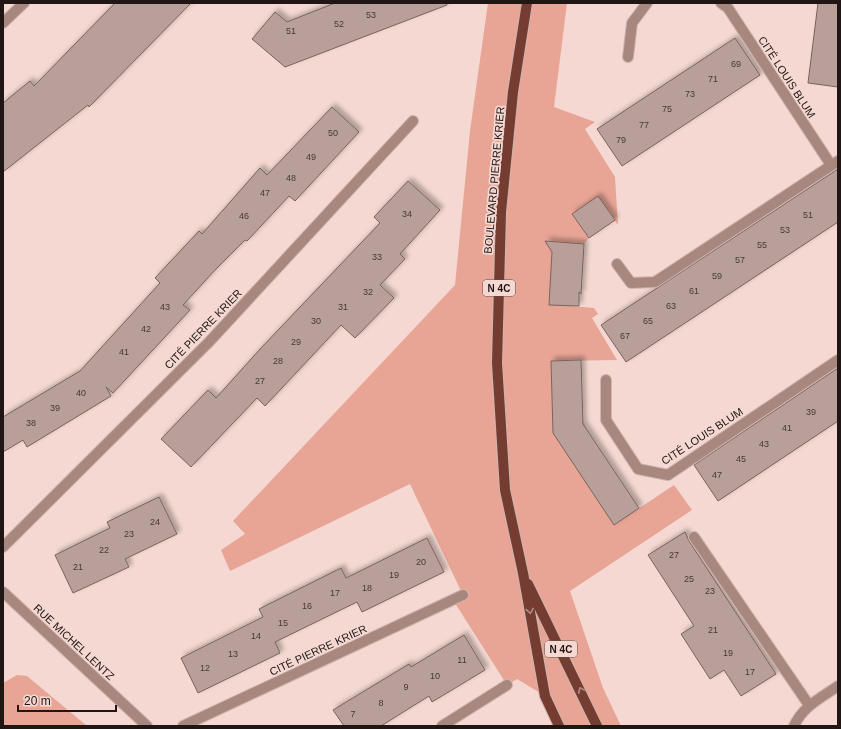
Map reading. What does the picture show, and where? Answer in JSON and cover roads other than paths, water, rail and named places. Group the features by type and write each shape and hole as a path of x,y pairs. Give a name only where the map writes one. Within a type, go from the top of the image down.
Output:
{"main road":[{"name":"BOULEVARD PIERRE KRIER","path":"527,3 513,92 501,212 497,363 505,490 523,573 545,696 559,726"},
{"name":"BOULEVARD PIERRE KRIER","path":"523,573 597,726"}],"street":[{"path":"3,23 24,3"},
{"path":"628,57 632,23 647,3"},
{"name":"CITÉ LOUIS BLUM","path":"617,264 630,283 655,282 834,163 728,8 721,3"},
{"name":"CITÉ PIERRE KRIER","path":"3,546 209,342 413,120"},
{"name":"CITÉ LOUIS BLUM","path":"606,380 606,420 630,457 638,469 668,475 838,360"},
{"path":"694,536 809,705"},
{"name":"RUE MICHEL LENTZ","path":"4,595 147,726"},
{"name":"CITÉ PIERRE KRIER","path":"183,726 463,595"},
{"path":"442,726 507,685"},
{"path":"794,726 799,716 809,705 838,686"}]}
